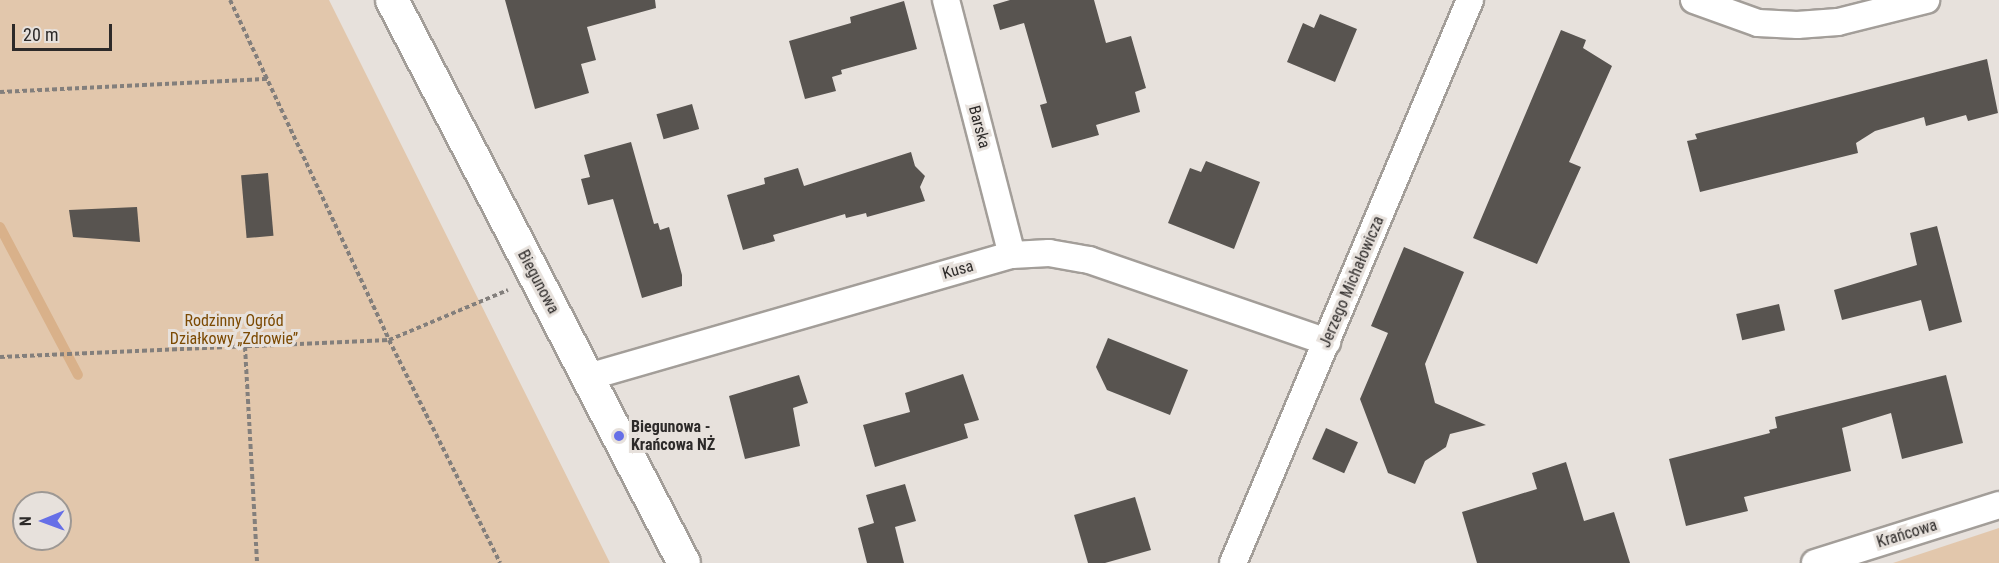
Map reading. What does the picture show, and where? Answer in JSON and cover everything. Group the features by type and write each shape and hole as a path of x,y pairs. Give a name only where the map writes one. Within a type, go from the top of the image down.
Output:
{"street":[{"name":"Biegunowa","path":"392,0 684,563"},
{"name":"Barska","path":"946,0 1012,255"},
{"name":"Jerzego Michałowicza","path":"1233,563 1470,0"},
{"path":"1694,0 1758,23 1797,26 1838,22 1926,0"},
{"name":"Kusa","path":"588,377 1012,255 1049,253 1089,260 1327,342"},
{"name":"Krańcowa","path":"1815,563 1999,505"}],"path":[{"path":"230,0 269,79 389,340 500,563"},
{"path":"0,92 269,79"},
{"path":"0,357 389,340 481,302"},
{"path":"245,347 257,563"}],"green space":[{"name":"Rodzinny Ogród Działkowy „Zdrowie”","path":"0,0 329,0 610,563 0,563"},
{"path":"1999,528 1999,563 1893,563"}],"building":[{"path":"505,0 655,0 656,8 587,27 596,60 581,64 589,93 535,109"},
{"path":"1010,0 1094,0 1106,43 1131,36 1146,88 1135,92 1140,112 1096,125 1099,135 1052,148 1040,105 1047,103 1024,23 1000,30 993,5"},
{"path":"904,1 917,49 841,70 842,74 832,77 836,91 805,99 789,41 851,23 850,17"},
{"path":"1320,14 1357,29 1335,82 1287,62 1303,23 1314,28"},
{"path":"1561,30 1586,40 1583,48 1612,66 1569,162 1581,167 1537,264 1473,238"},
{"path":"1987,59 1998,113 1968,121 1966,115 1926,126 1924,117 1875,131 1856,143 1858,153 1700,192 1687,141 1697,139 1695,134"},
{"path":"692,104 699,129 664,139 656,114"},
{"path":"631,142 654,224 658,223 660,230 669,227 682,275 682,286 642,298 613,199 588,205 581,179 590,177 584,155"},
{"path":"911,152 915,166 925,176 920,187 925,201 867,217 866,213 846,218 845,214 773,235 775,241 743,250 727,195 765,184 764,178 798,168 804,186"},
{"path":"1206,161 1260,182 1234,249 1168,223 1190,168 1201,172"},
{"path":"268,173 273,236 247,238 241,175"},
{"path":"137,207 140,242 73,237 69,210"},
{"path":"1937,226 1962,322 1929,331 1921,300 1842,320 1834,290 1917,265 1910,233"},
{"path":"1404,247 1464,272 1425,364 1435,403 1486,425 1450,434 1446,447 1425,461 1415,484 1388,473 1360,399 1388,333 1371,326"},
{"path":"1779,304 1785,330 1742,340 1736,314"},
{"path":"1108,338 1188,370 1170,415 1107,390 1096,367"},
{"path":"963,374 979,420 964,424 968,438 875,467 863,425 910,412 905,393"},
{"path":"799,375 808,403 793,408 800,446 745,459 729,396"},
{"path":"1946,375 1963,443 1902,459 1891,413 1842,428 1851,471 1744,497 1748,511 1686,526 1669,459 1770,433 1769,430 1777,428 1775,417"},
{"path":"1326,428 1358,442 1344,473 1312,459"},
{"path":"1566,462 1584,521 1614,512 1630,563 1477,563 1462,512 1537,489 1532,473"},
{"path":"905,484 916,521 895,527 904,563 867,563 858,528 874,523 866,495"},
{"path":"1135,497 1151,550 1105,563 1088,563 1074,515"}],"waterway":[{"path":"0,227 78,375"}],"place":[{"name":"Biegunowa - Krańcowa NŻ","path":"619,436"}]}
